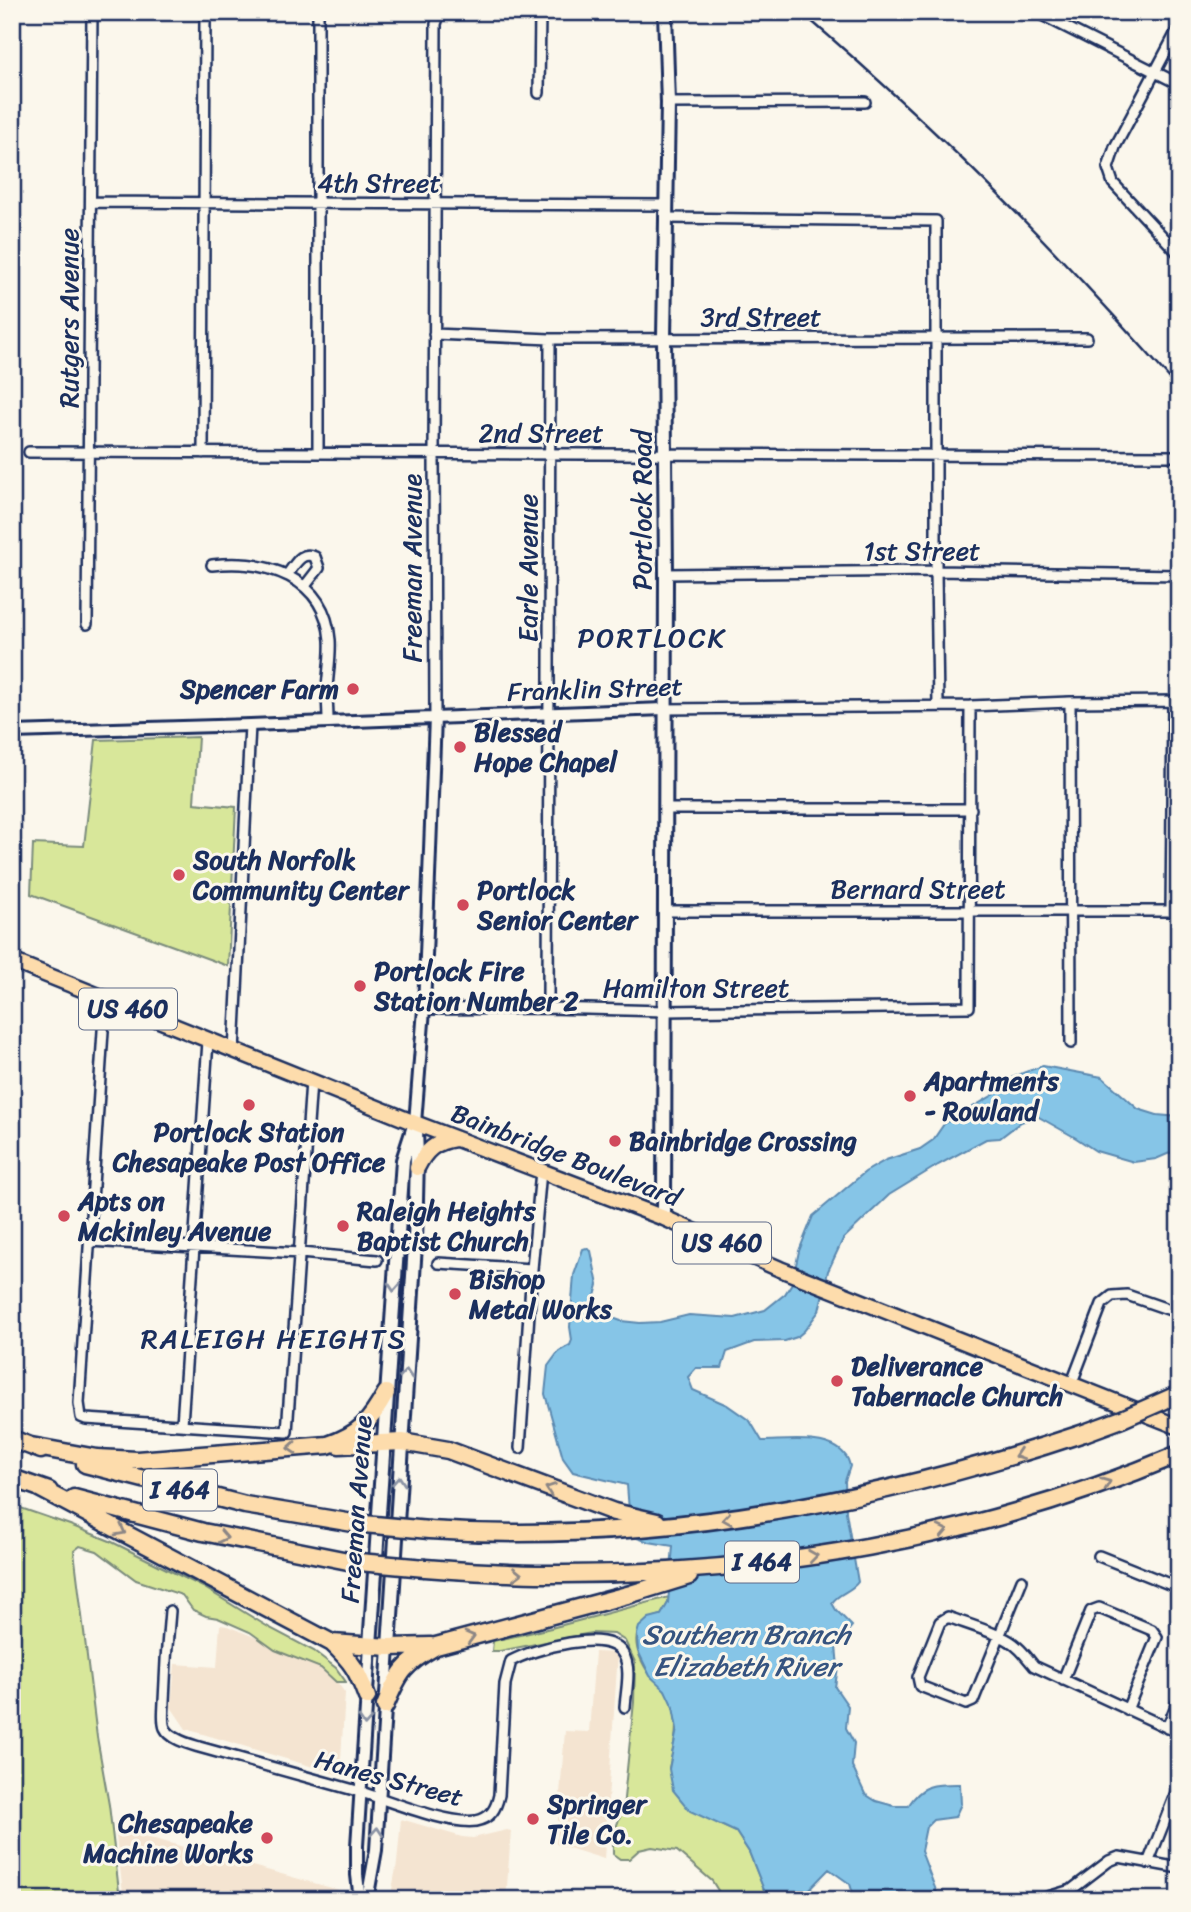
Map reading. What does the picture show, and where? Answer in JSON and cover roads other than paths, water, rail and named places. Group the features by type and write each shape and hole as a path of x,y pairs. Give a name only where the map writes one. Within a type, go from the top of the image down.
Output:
{"highway":[{"path":"328,1445 354,1435 366,1424 386,1393"},
{"name":"I 464","path":"12,1439 101,1469 285,1513 353,1523 502,1534 617,1530 759,1515 867,1495 968,1470 1084,1433 1179,1394"},
{"path":"31,1446 87,1457 137,1460 402,1442 469,1456 614,1512 677,1525"},
{"name":"I 464","path":"12,1478 133,1515 348,1561 425,1568 652,1578 876,1545 963,1527 1041,1506 1175,1456"},
{"path":"39,1488 332,1643 358,1672 367,1697"},
{"path":"332,1643 389,1647 436,1646 631,1594 652,1578"},
{"path":"385,1706 404,1668 413,1659 436,1646"}],"main road":[{"name":"Portlock Road","path":"664,1218 664,337 668,103 665,12"},
{"name":"Bainbridge Boulevard","path":"12,961 234,1052 664,1218 780,1269 1179,1427"},
{"name":"Freeman Avenue","path":"389,1647 415,1245 415,1123"},
{"name":"Freeman Avenue","path":"370,1646 403,1160 415,1123"},
{"path":"417,1168 424,1154 433,1146 457,1139"}],"street":[{"name":"Rutgers Avenue","path":"88,624 92,12"},
{"path":"203,453 205,12"},
{"path":"317,453 318,12"},
{"name":"Freeman Avenue","path":"415,1123 424,1010 435,717 436,24 440,12"},
{"path":"539,93 540,12"},
{"path":"1036,12 1179,84"},
{"path":"1179,27 1115,147 1108,168 1113,183 1179,254"},
{"path":"668,103 865,102"},
{"name":"4th Street","path":"91,202 436,203 936,221 937,338"},
{"name":"3rd Street","path":"435,334 550,338 1087,338"},
{"name":"Earle Avenue","path":"548,1008 550,338"},
{"path":"937,338 938,706"},
{"name":"2nd Street","path":"29,452 1179,456"},
{"path":"287,575 300,557 306,554 315,557 319,568 305,586"},
{"path":"212,565 244,563 263,567 287,575 305,586 315,597 322,610 330,639 328,721"},
{"name":"1st Street","path":"666,573 936,571 1179,575"},
{"name":"Franklin Street","path":"12,732 549,712 1176,701"},
{"name":"Bernard Street","path":"664,911 1171,911 1176,701"},
{"path":"1070,702 1071,1043"},
{"path":"970,706 970,910"},
{"path":"234,1052 250,725"},
{"path":"666,809 971,809"},
{"name":"Hamilton Street","path":"424,1010 969,1007 970,910"},
{"path":"105,1000 79,1403 81,1416 94,1420 287,1432 312,1081"},
{"path":"182,1424 208,1041"},
{"path":"520,1448 541,1171"},
{"path":"89,1241 377,1260"},
{"path":"438,1263 532,1269"},
{"path":"1072,1385 1102,1304 1112,1296 1127,1295 1179,1313"},
{"path":"1099,1556 1179,1588"},
{"path":"1023,1580 1000,1637 973,1701 966,1704 920,1686 918,1677 940,1622 948,1617 1000,1637 1007,1640 1023,1651 1034,1666 1179,1733"},
{"path":"1063,1680 1091,1611 1099,1608 1149,1629 1155,1632 1157,1637 1127,1710"},
{"name":"Hanes Street","path":"170,1611 164,1728 168,1732 184,1743 199,1748 455,1820 478,1821 496,1809 505,1684 511,1661 577,1642 591,1640 615,1645 624,1654 627,1667 625,1707"},
{"name":"Freeman Avenue","path":"359,1900 357,1846 370,1646"},
{"name":"Freeman Avenue","path":"367,1900 376,1850 389,1647"},
{"path":"1167,1728 1179,1698"},
{"path":"1148,1863 1179,1784"},
{"path":"1038,1900 1071,1890 1119,1857 1179,1868"}],"water":[{"name":"Southern Branch Elizabeth River","path":"1043,1066 1102,1077 1138,1109 1157,1115 1179,1117 1179,1149 1156,1159 1134,1162 1096,1151 1037,1116 1021,1122 1000,1138 986,1139 889,1195 843,1239 828,1271 819,1311 797,1337 785,1341 754,1342 727,1352 722,1368 696,1368 688,1377 693,1390 727,1405 750,1421 762,1441 818,1441 838,1448 847,1457 850,1466 845,1481 846,1512 858,1582 832,1603 852,1626 836,1646 838,1667 835,1687 848,1706 846,1728 854,1743 852,1766 865,1794 876,1801 894,1806 908,1806 919,1793 930,1786 960,1784 961,1804 955,1817 933,1820 926,1827 921,1851 937,1893 936,1900 855,1900 850,1884 829,1869 799,1900 768,1900 749,1852 736,1832 690,1811 673,1790 669,1769 677,1729 673,1707 665,1690 650,1676 638,1651 637,1634 639,1627 649,1618 661,1615 668,1603 673,1546 631,1536 627,1485 573,1472 563,1458 545,1394 548,1366 572,1340 570,1327 574,1275 583,1249 586,1248 591,1251 598,1285 595,1296 604,1315 621,1321 660,1322 689,1315 735,1318 765,1310 785,1294 792,1283 799,1251 813,1216 865,1172 886,1160 920,1149 933,1140 944,1124 1000,1091 1007,1081"}],"railway":[{"path":"801,12 901,101 997,193 1090,289 1179,389"}],"place":[{"name":"Spencer Farm","path":"353,689"},
{"name":"Blessed Hope Chapel","path":"460,747"},
{"name":"South Norfolk Community Center","path":"179,875"},
{"name":"Portlock Senior Center","path":"463,905"},
{"name":"Portlock Fire Station Number 2","path":"360,986"},
{"name":"Apartments - Rowland","path":"910,1096"},
{"name":"Portlock Station Chesapeake Post Office","path":"249,1105"},
{"name":"Bainbridge Crossing","path":"615,1141"},
{"name":"Apts on Mckinley Avenue","path":"64,1216"},
{"name":"Raleigh Heights Baptist Church","path":"343,1226"},
{"name":"Bishop Metal Works","path":"455,1294"},
{"name":"Deliverance Tabernacle Church","path":"837,1381"},
{"name":"Springer Tile Co.","path":"533,1819"},
{"name":"Chesapeake Machine Works","path":"267,1838"}],"district":[{"name":"PORTLOCK","path":"652,637"},
{"name":"RALEIGH HEIGHTS","path":"274,1338"}]}
